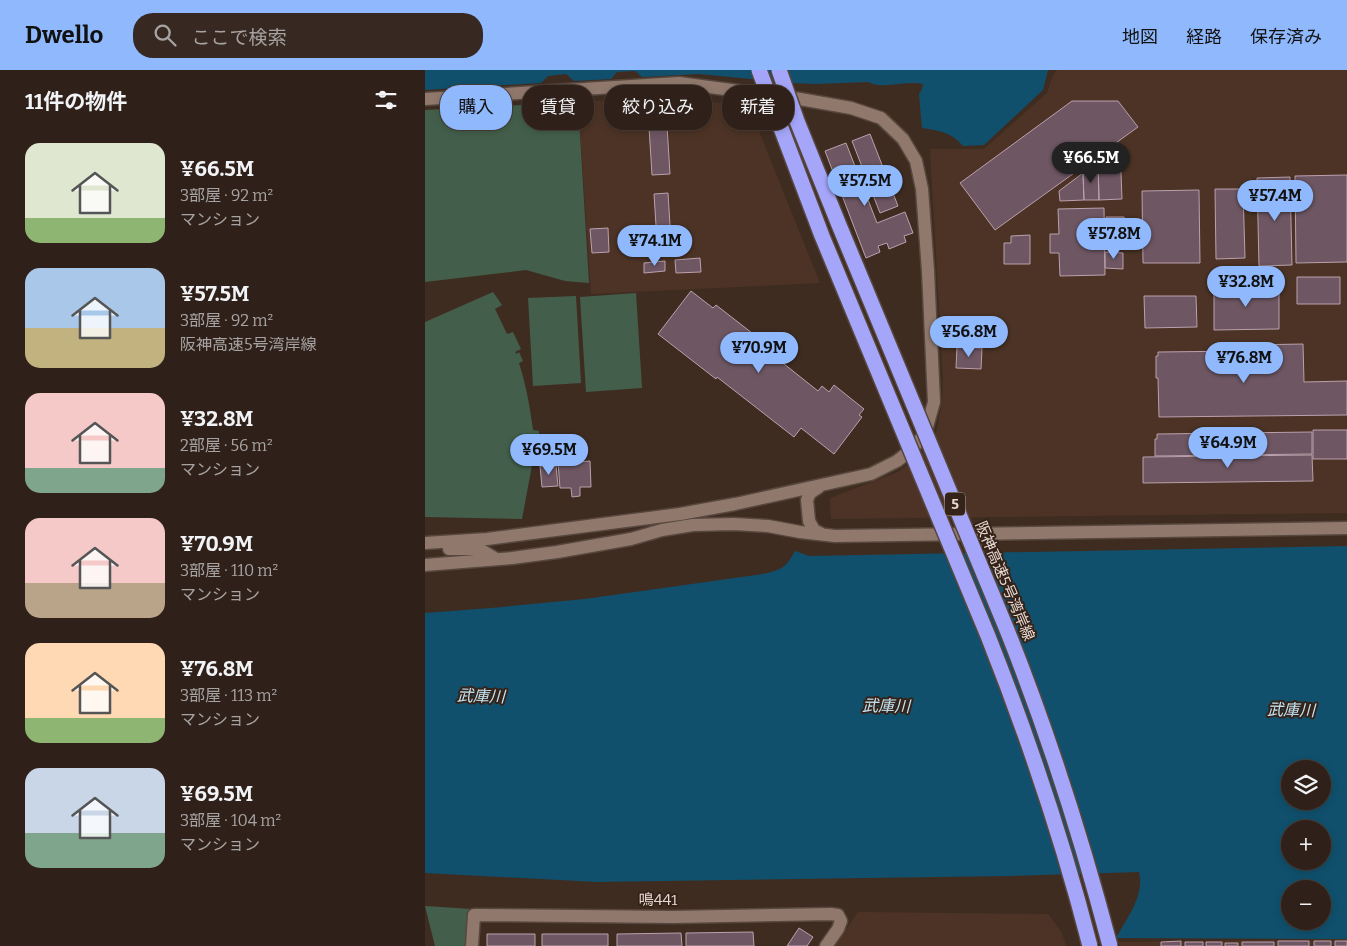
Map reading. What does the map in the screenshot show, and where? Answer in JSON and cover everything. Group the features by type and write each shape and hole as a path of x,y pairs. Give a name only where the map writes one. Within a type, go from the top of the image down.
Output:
{"highway":[{"name":"5","path":"759,70 822,236 1011,692 1051,814 1090,946"},
{"name":"阪神高速5号湾岸線","path":"779,70 797,121 839,225 1031,691 1071,810 1110,946"}],"street":[{"path":"425,99 679,83 800,99 851,108 881,118 903,139 916,161 922,189 934,402 925,434 911,450 897,461 871,474 680,514 487,539 425,543"},
{"path":"821,486 810,493 807,500 809,521 814,530 823,535"},
{"path":"425,565 557,552 631,539 663,530 693,525 734,524 768,526 835,536 1347,528"},
{"path":"425,550 481,550 496,559"},
{"name":"鳴441","path":"472,946 474,915 673,917 838,915 841,921 826,946"}],"shaded area":[{"path":"1057,70 1347,70 1347,513 831,519 830,498 898,472 926,450 936,433 942,403 943,379 930,149 984,149 1047,93 1053,75"},
{"path":"594,101 604,101 604,130 712,130 712,102 722,103 722,130 759,130 820,283 591,294 580,130 594,130"},
{"path":"858,912 1048,914 1062,933 1066,946 835,946"},
{"path":"1347,939 1347,946 1119,946 1118,942"}],"green space":[{"path":"512,105 522,105 522,130 580,130 589,283 565,281 526,270 425,282 425,110 440,109 440,130 512,130"},
{"path":"493,292 502,305 495,309 507,334 513,332 521,349 515,352 517,354 519,352 523,361 519,363 533,430 539,431 540,459 533,460 522,519 425,517 425,322"},
{"path":"636,293 642,388 586,392 580,297"},
{"path":"576,296 581,383 533,386 528,298"},
{"path":"425,906 472,909 469,946 435,946"}],"water":[{"path":"425,70 1048,70 1043,90 984,145 963,146 959,141 940,131 922,128 919,94 923,84 916,83 888,85 868,82 815,84 699,74 642,77 635,71 617,72 611,79 574,81 566,74 548,76 541,83 440,85 440,89 425,90"},
{"name":"武庫川","path":"1347,546 1347,939 1116,938 1137,898 1140,881 1139,872 1009,876 597,882 425,873 425,613 585,599 763,574 782,567 789,561 795,551 809,556"}],"building":[{"path":"1072,101 1118,101 1138,127 995,230 960,183"},
{"path":"649,130 667,130 670,174 652,175"},
{"path":"870,134 898,206 880,213 852,141"},
{"path":"846,143 877,223 905,212 913,233 904,236 906,242 889,249 887,243 878,246 880,252 866,258 825,151"},
{"path":"1120,148 1122,199 1099,200 1098,162"},
{"path":"1098,162 1099,200 1084,200 1083,173"},
{"path":"1083,173 1084,200 1060,201 1059,191"},
{"path":"1347,175 1347,262 1296,263 1295,176"},
{"path":"1290,177 1292,265 1259,266 1257,178"},
{"path":"1215,189 1243,189 1245,258 1216,259"},
{"path":"1199,190 1200,263 1143,263 1142,191"},
{"path":"668,193 671,241 657,241 654,194"},
{"path":"1104,208 1105,275 1060,276 1059,253 1050,253 1050,234 1059,234 1058,209"},
{"path":"1106,217 1124,217 1126,248 1107,249"},
{"path":"608,228 609,252 592,253 590,229"},
{"path":"1030,235 1030,264 1004,264 1004,243 1011,243 1011,236"},
{"path":"1105,252 1123,253 1123,269 1105,268"},
{"path":"700,258 701,272 676,273 675,260"},
{"path":"665,261 665,271 644,273 644,263"},
{"path":"1297,277 1340,277 1340,304 1297,304"},
{"path":"1279,287 1279,329 1214,330 1214,288"},
{"path":"691,291 713,308 716,305 752,333 749,336 818,391 822,386 829,392 834,385 864,409 859,415 862,417 834,454 801,428 794,437 658,334"},
{"path":"1144,296 1196,296 1197,327 1145,328"},
{"path":"1303,344 1304,382 1347,381 1347,415 1159,417 1158,378 1156,378 1156,356 1158,356 1158,352 1246,351 1246,345"},
{"path":"957,347 982,348 981,369 956,368"},
{"path":"1313,430 1347,430 1347,459 1313,459"},
{"path":"1312,432 1312,454 1155,456 1155,439 1157,439 1157,434"},
{"path":"1312,455 1313,481 1143,483 1143,457"},
{"path":"578,456 578,462 590,461 591,487 580,487 580,496 572,497 571,488 560,488 558,463 565,462 565,457"},
{"path":"556,465 558,486 542,487 540,466"},
{"path":"799,928 813,937 807,946 787,946"},
{"path":"753,932 754,946 686,946 686,933"},
{"path":"681,933 682,946 617,946 617,934"},
{"path":"487,934 535,934 535,946 487,946"},
{"path":"542,934 608,934 608,946 542,946"},
{"path":"1181,941 1181,946 1161,946 1161,942"},
{"path":"1278,941 1309,941 1309,946 1278,946"},
{"path":"1314,941 1331,941 1331,946 1314,946"},
{"path":"1335,941 1347,941 1347,946 1335,946"},
{"path":"1185,942 1203,942 1203,946 1185,946"},
{"path":"1206,942 1222,942 1222,946 1206,946"},
{"path":"1242,942 1274,942 1274,946 1242,946"},
{"path":"1225,943 1238,943 1238,946 1225,946"}]}
